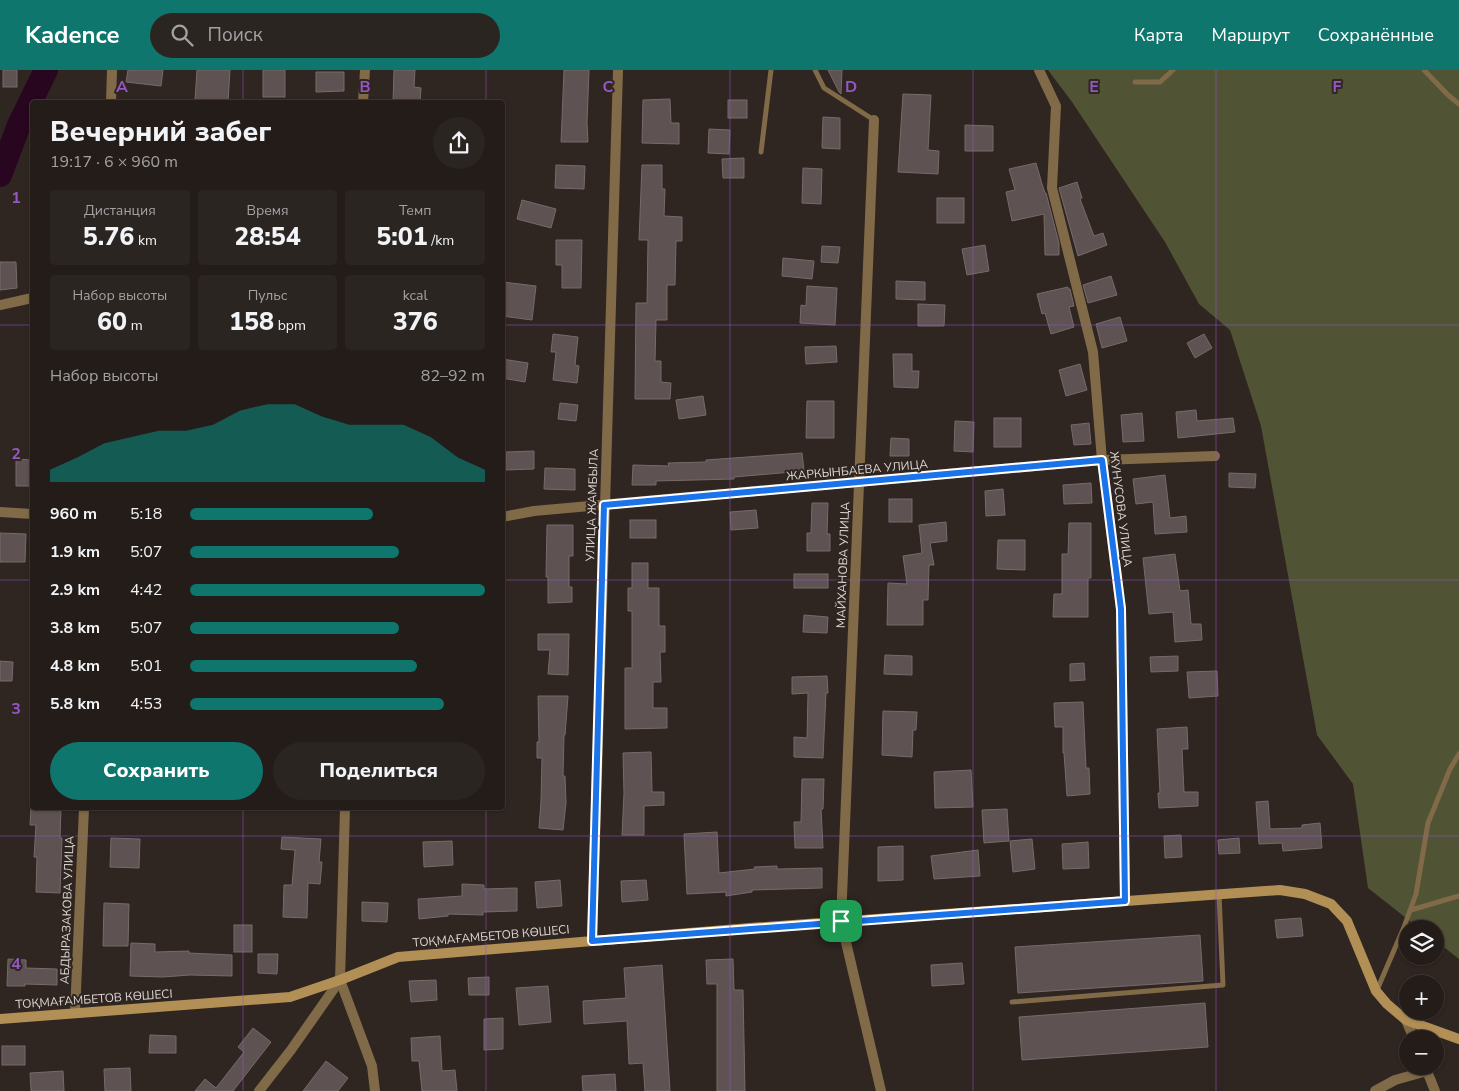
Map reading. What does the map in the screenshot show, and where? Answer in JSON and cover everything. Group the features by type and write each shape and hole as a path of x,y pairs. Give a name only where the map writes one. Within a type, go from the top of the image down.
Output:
{"street":[{"path":"111,100 112,70"},
{"path":"363,100 365,70"},
{"name":"УЛИЦА ЖАМБЫЛА","path":"592,941 618,70"},
{"name":"ЖУНУСОВА УЛИЦА","path":"1039,70 1056,106 1052,188 1093,352 1102,460 1121,609 1125,901"},
{"name":"МАЙХАНОВА УЛИЦА","path":"874,120 841,921 881,1091"},
{"path":"0,305 30,298"},
{"name":"ЖАРКЫНБАЕВА УЛИЦА","path":"505,516 534,511 1102,460 1215,456"},
{"path":"0,512 30,514"},
{"name":"АБДЫРАЗАКОВА УЛИЦА","path":"75,1013 84,810"},
{"path":"345,810 340,980 372,1066 375,1091"},
{"name":"ТОҚМАҒАМБЕТОВ КӨШЕСІ","path":"0,1019 290,997 340,980 398,956 841,921 1280,890 1305,894 1331,904 1347,920 1376,991 1399,1014"},
{"path":"259,1091 291,1050 340,980"},
{"path":"1406,1020 1410,1030"},
{"name":"ТОҚМАҒАМБЕТОВ КӨШЕСІ","path":"1406,1020 1459,1039"},
{"path":"1375,1091 1408,1075"},
{"path":"1429,1075 1435,1091"}],"lane":[{"path":"761,152 771,70"},
{"path":"815,70 824,88 874,120"},
{"path":"1135,82 1160,82 1173,70"},
{"path":"1424,70 1459,104"},
{"path":"1376,991 1416,894 1428,823 1450,770 1459,754"},
{"path":"1012,1002 1223,985 1219,894"},
{"path":"1410,910 1459,896"}],"green space":[{"path":"1048,70 1459,70 1459,959 1444,947 1444,920 1409,920 1368,888 1353,784 1317,735 1261,426 1230,330 1199,304 1165,242 1072,102"}],"building":[{"path":"3,70 17,70 17,87 3,87"},
{"path":"128,70 163,70 161,86 126,82"},
{"path":"197,70 230,70 228,100 195,100"},
{"path":"263,70 285,70 285,97 263,97"},
{"path":"394,70 415,70 414,87 421,88 420,100 393,100"},
{"path":"564,70 589,70 588,142 561,142"},
{"path":"828,70 842,70 841,94 839,92"},
{"path":"316,72 344,72 344,91 316,92"},
{"path":"903,94 931,95 928,150 939,151 938,174 898,172"},
{"path":"670,99 671,123 679,123 679,144 642,143 643,100"},
{"path":"728,100 747,100 747,118 728,118"},
{"path":"823,117 840,118 840,149 822,148"},
{"path":"965,125 993,126 993,151 965,151"},
{"path":"709,129 730,130 729,154 708,153"},
{"path":"744,158 744,178 723,178 722,159"},
{"path":"1036,163 1059,243 1059,255 1045,255 1044,214 1012,221 1006,192 1015,190 1009,169"},
{"path":"556,165 585,166 584,189 555,188"},
{"path":"642,165 662,165 662,189 665,189 664,216 682,217 682,241 676,241 675,285 667,285 667,320 656,320 655,361 661,361 661,382 671,383 670,399 635,399 636,303 647,303 648,240 639,240"},
{"path":"803,168 822,169 821,204 802,203"},
{"path":"1077,182 1082,198 1080,199 1094,236 1103,233 1107,245 1078,256 1059,188"},
{"path":"937,198 964,198 964,223 937,223"},
{"path":"522,200 556,209 551,228 517,219"},
{"path":"556,240 582,240 581,288 562,288 562,265 556,265"},
{"path":"985,245 989,271 967,275 962,249"},
{"path":"822,246 840,247 838,263 821,262"},
{"path":"783,258 814,261 812,279 782,276"},
{"path":"0,262 16,262 17,288 0,290"},
{"path":"1111,276 1117,295 1088,303 1083,285"},
{"path":"896,281 925,282 925,300 896,299"},
{"path":"505,282 536,286 532,320 505,316"},
{"path":"807,286 837,288 835,325 800,323 801,305 806,306"},
{"path":"1068,287 1074,306 1069,307 1074,327 1051,334 1045,313 1042,314 1037,294"},
{"path":"918,304 945,305 944,326 918,326"},
{"path":"1120,317 1127,341 1102,348 1096,324"},
{"path":"553,334 578,337 575,365 579,366 577,383 553,380 556,352 551,352"},
{"path":"1204,334 1212,348 1195,358 1187,343"},
{"path":"836,346 837,362 806,364 805,347"},
{"path":"893,354 912,354 912,371 919,371 918,388 894,387"},
{"path":"505,359 528,363 525,382 505,379"},
{"path":"1080,364 1087,390 1066,396 1059,370"},
{"path":"703,396 706,415 679,419 676,400"},
{"path":"807,401 834,401 834,438 806,438"},
{"path":"560,403 578,405 576,421 558,419"},
{"path":"1196,410 1197,421 1233,418 1235,432 1178,438 1176,412"},
{"path":"1142,413 1144,441 1123,442 1121,415"},
{"path":"994,418 1021,418 1021,447 994,447"},
{"path":"955,421 974,422 973,452 954,451"},
{"path":"1089,423 1091,444 1074,445 1071,425"},
{"path":"891,438 909,439 909,456 890,456"},
{"path":"534,451 534,469 506,470 506,452"},
{"path":"802,453 804,471 734,477 734,479 656,481 656,485 632,485 633,465 669,466 668,463 706,462 706,460"},
{"path":"16,459 30,460 30,486 16,486"},
{"path":"545,468 575,469 575,490 544,489"},
{"path":"1229,473 1256,474 1255,488 1229,487"},
{"path":"1165,475 1170,518 1186,516 1187,532 1155,534 1153,502 1136,504 1133,479"},
{"path":"1091,483 1092,503 1064,504 1063,485"},
{"path":"1003,489 1005,515 986,516 985,491"},
{"path":"889,499 912,499 912,522 889,522"},
{"path":"812,503 828,503 827,534 830,534 830,551 807,551 807,533 811,533"},
{"path":"756,510 758,528 731,530 730,512"},
{"path":"630,520 656,520 656,538 630,538"},
{"path":"946,522 947,541 930,543 934,565 929,565 928,600 923,600 923,625 887,625 888,583 907,584 903,556 922,553 919,525"},
{"path":"1069,523 1091,523 1091,578 1088,578 1088,617 1053,617 1054,594 1062,594 1062,554 1068,554"},
{"path":"547,525 573,525 573,556 569,556 569,587 572,587 572,602 548,603 548,577 546,577"},
{"path":"0,533 26,534 25,562 0,562"},
{"path":"998,540 1025,540 1025,570 997,569"},
{"path":"1175,554 1180,591 1188,590 1191,624 1201,624 1202,640 1175,642 1173,612 1149,614 1143,558"},
{"path":"632,563 648,563 648,588 659,588 659,626 665,626 665,652 660,652 661,682 653,682 653,708 667,708 667,728 625,729 625,668 632,668 632,611 628,611 628,588 632,588"},
{"path":"794,574 828,574 828,588 794,588"},
{"path":"804,615 828,617 827,633 803,632"},
{"path":"538,634 569,634 568,675 548,674 550,650 538,650"},
{"path":"885,655 912,656 912,675 884,674"},
{"path":"1178,656 1178,671 1151,672 1150,657"},
{"path":"0,661 13,662 12,681 0,681"},
{"path":"1084,663 1085,680 1070,681 1070,664"},
{"path":"1217,671 1218,696 1189,698 1187,672"},
{"path":"827,676 828,693 826,693 823,758 794,757 794,737 807,738 808,693 792,694 792,677"},
{"path":"538,696 568,696 564,735 563,776 565,776 566,803 563,830 539,828 542,758 537,758 537,742 539,742"},
{"path":"1083,702 1086,768 1089,768 1090,794 1067,796 1063,753 1063,727 1055,727 1054,703"},
{"path":"883,711 917,712 916,730 913,730 912,757 882,755"},
{"path":"1187,727 1188,749 1182,749 1184,792 1198,792 1198,806 1159,808 1157,729"},
{"path":"651,752 652,792 664,792 664,805 644,806 644,835 622,835 623,753"},
{"path":"971,770 973,807 935,808 934,772"},
{"path":"802,779 824,779 823,809 821,809 823,848 795,848 794,822 801,822"},
{"path":"1268,801 1270,829 1302,828 1302,825 1320,823 1322,848 1283,851 1282,843 1259,844 1256,802"},
{"path":"1007,809 1009,841 984,843 982,810"},
{"path":"31,810 61,810 60,893 36,892 37,857 34,857 36,825 30,825"},
{"path":"717,832 719,873 755,869 754,867 777,866 777,869 822,868 822,888 752,890 752,892 726,896 726,892 687,894 684,834"},
{"path":"1181,835 1182,857 1165,858 1164,836"},
{"path":"282,837 321,839 319,862 322,862 320,884 308,883 307,918 283,917 284,885 292,885 295,850 281,849"},
{"path":"111,838 140,839 139,868 110,867"},
{"path":"1239,838 1240,853 1219,854 1218,840"},
{"path":"1032,839 1035,869 1013,872 1010,841"},
{"path":"452,841 453,865 424,867 423,842"},
{"path":"1088,842 1089,868 1063,869 1062,844"},
{"path":"903,846 903,880 878,881 878,847"},
{"path":"978,850 980,876 934,879 931,856"},
{"path":"560,880 562,906 537,908 535,882"},
{"path":"646,880 648,900 622,902 621,881"},
{"path":"462,884 484,885 484,889 517,888 517,911 483,912 483,915 448,914 448,916 419,919 418,899 462,896"},
{"path":"362,902 388,903 387,922 362,921"},
{"path":"104,903 129,904 128,946 103,946"},
{"path":"1301,918 1303,936 1277,938 1275,920"},
{"path":"234,925 252,925 252,952 234,952"},
{"path":"1200,935 1203,981 1018,993 1015,947"},
{"path":"131,943 155,944 155,952 189,951 189,953 232,955 232,976 130,976"},
{"path":"258,954 278,954 277,974 258,973"},
{"path":"8,959 26,960 26,968 57,969 57,985 25,984 25,986 7,986"},
{"path":"733,959 734,990 743,990 745,1091 717,1091 717,984 707,984 706,960"},
{"path":"962,963 964,984 932,986 931,965"},
{"path":"662,965 670,1091 645,1091 643,1063 629,1064 627,1021 584,1024 583,1001 626,998 624,968"},
{"path":"489,977 489,995 469,995 468,978"},
{"path":"436,980 437,1000 411,1002 409,981"},
{"path":"548,986 551,1022 519,1025 516,988"},
{"path":"1205,1003 1208,1047 1022,1060 1019,1017"},
{"path":"503,1018 503,1049 484,1050 484,1019"},
{"path":"253,1028 271,1042 233,1091 195,1091 205,1079 216,1088 244,1052 238,1047"},
{"path":"150,1035 176,1036 176,1053 149,1053"},
{"path":"440,1036 442,1071 455,1070 457,1091 422,1091 419,1061 412,1061 411,1038"},
{"path":"2,1046 25,1046 25,1065 2,1065"},
{"path":"326,1061 348,1078 338,1091 303,1091"},
{"path":"130,1068 131,1091 105,1091 104,1069"},
{"path":"63,1071 64,1091 31,1091 30,1073"},
{"path":"615,1074 616,1091 583,1091 582,1076"}],"waterway":[{"path":"31,100 46,70"},
{"path":"0,175 19,125 30,103"}],"route":[{"path":"1102,460 1121,609 1125,901 841,921 592,941 604,505 1102,460"}]}
